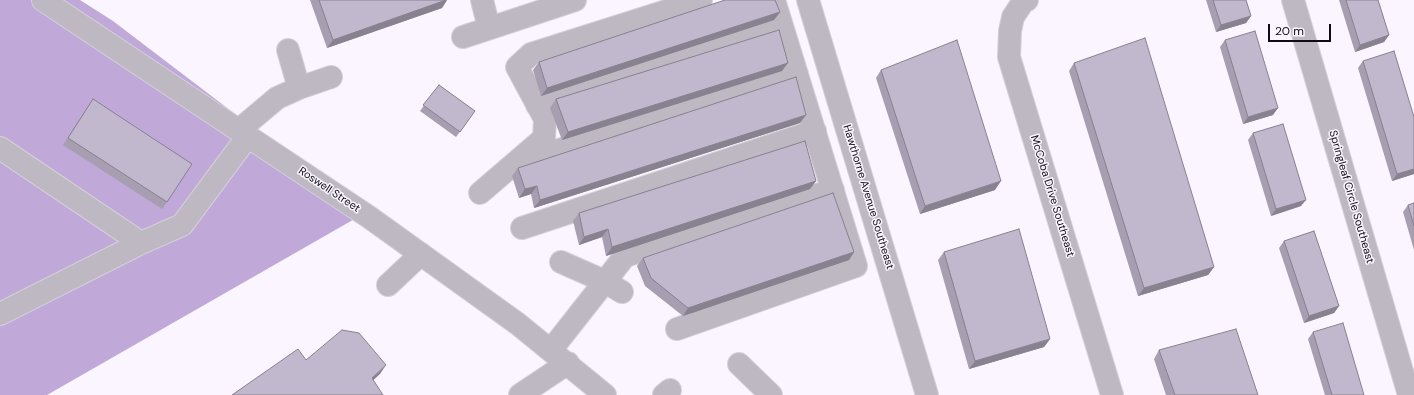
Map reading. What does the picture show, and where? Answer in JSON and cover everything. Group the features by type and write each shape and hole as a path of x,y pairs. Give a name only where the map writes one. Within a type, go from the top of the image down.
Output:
{"street":[{"name":"Roswell Street","path":"43,0 369,217 559,356 605,395"},
{"path":"482,0 489,28"},
{"path":"463,37 575,0"},
{"path":"480,192 544,138 545,119 517,67 531,54 701,0"},
{"path":"677,329 856,266 774,0"},
{"name":"Hawthorne Avenue Southeast","path":"808,0 927,395"},
{"name":"McCoba Drive Southeast","path":"1027,0 1023,2 1013,17 1010,31 1009,57 1112,395"},
{"name":"Springleaf Circle Southeast","path":"1294,0 1409,395"},
{"path":"538,105 782,26"},
{"path":"288,50 299,88"},
{"path":"518,159 559,150 797,74"},
{"path":"0,314 141,243 182,225 243,133 277,98 299,88 331,77"},
{"path":"522,228 815,131"},
{"path":"0,148 141,243"},
{"path":"520,395 559,356 613,286 625,256 833,190"},
{"path":"388,285 421,254"},
{"path":"561,262 613,286"},
{"path":"739,364 771,395"}],"shaded area":[{"path":"0,0 80,0 113,21 365,213 47,395 0,395"}],"building":[{"path":"319,0 446,0 333,40"},
{"path":"725,0 775,0 780,12 547,88 539,62"},
{"path":"1213,0 1246,0 1251,16 1221,25"},
{"path":"1346,0 1378,0 1389,35 1360,45"},
{"path":"779,30 788,63 568,132 556,99"},
{"path":"1255,31 1278,108 1248,117 1225,40"},
{"path":"1145,38 1214,267 1144,288 1074,63"},
{"path":"957,40 1001,181 925,206 881,70"},
{"path":"1394,51 1414,117 1414,169 1397,174 1363,61"},
{"path":"796,77 806,115 540,200 537,186 525,189 518,168"},
{"path":"439,85 475,111 460,132 423,105"},
{"path":"93,99 192,164 167,202 68,138"},
{"path":"1283,124 1306,200 1276,209 1253,133"},
{"path":"805,141 816,181 612,247 608,229 584,237 579,213"},
{"path":"833,193 854,252 688,308 651,278 643,258"},
{"path":"1414,203 1414,226 1408,205"},
{"path":"1019,229 1050,339 975,361 944,252"},
{"path":"1314,231 1339,306 1309,316 1284,241"},
{"path":"1343,323 1364,395 1332,395 1313,332"},
{"path":"1236,329 1258,395 1175,395 1159,350"},
{"path":"342,330 359,333 386,365 372,378 383,395 232,395 298,349 306,360"}]}
